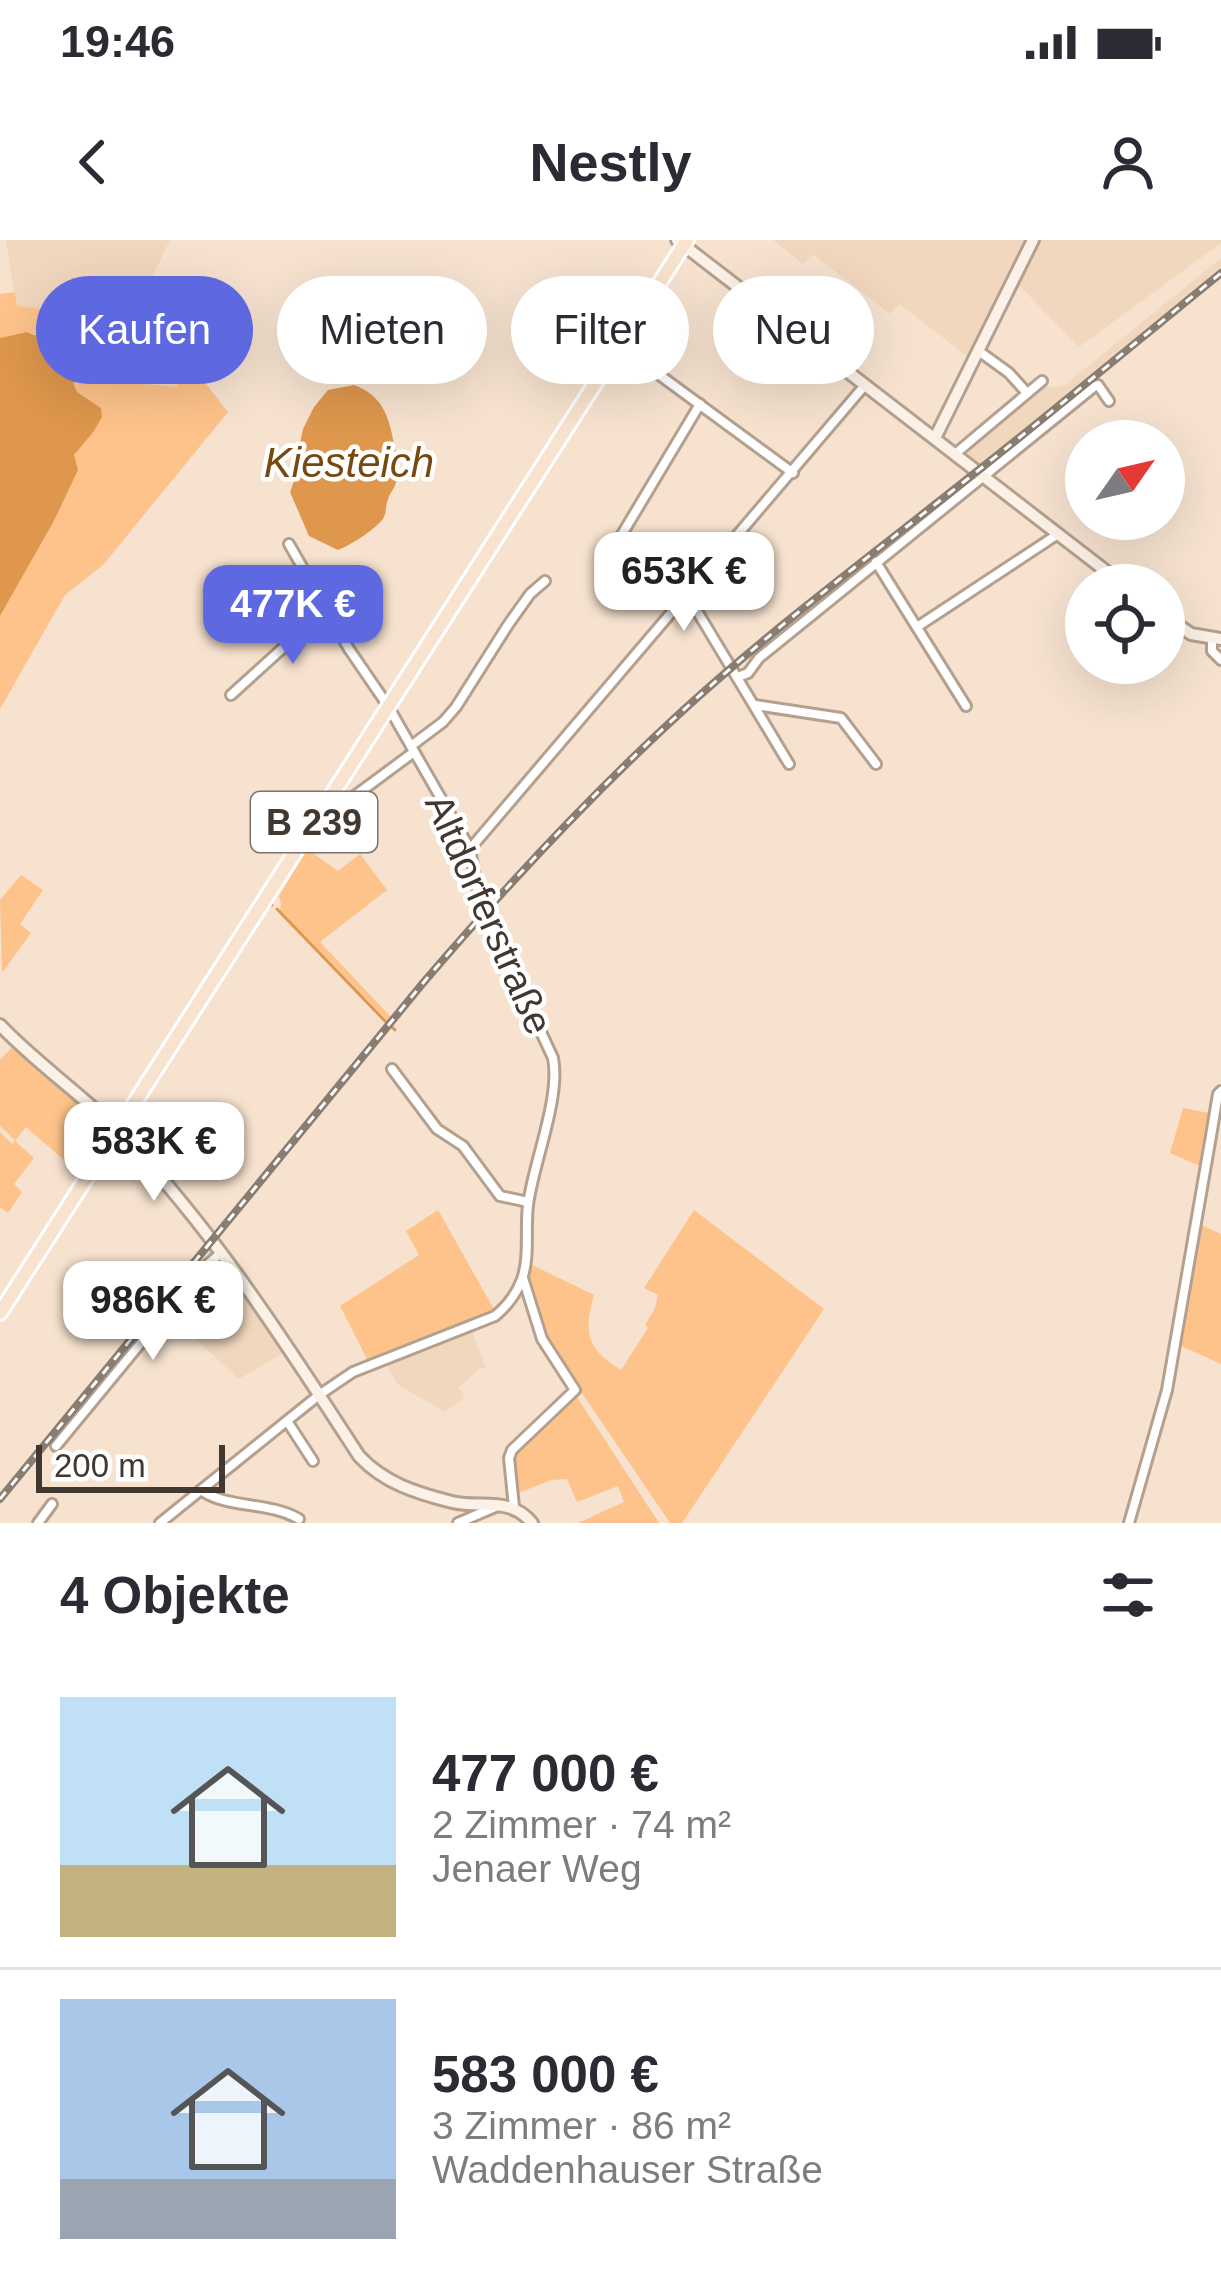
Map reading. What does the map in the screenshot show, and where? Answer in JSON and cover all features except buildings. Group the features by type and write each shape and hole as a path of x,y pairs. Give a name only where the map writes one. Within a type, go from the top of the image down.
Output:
{"main road":[{"path":"935,438 1033,240"},
{"path":"682,242 1097,564"},
{"name":"B 239","path":"661,276 682,242"},
{"name":"B 239","path":"0,1313 594,384"},
{"path":"1185,630 1216,639"},
{"path":"0,1024 117,1130 177,1195 359,1456 398,1485 457,1503 514,1507 532,1523"}],"street":[{"path":"980,352 1010,373 1027,393"},
{"path":"956,454 1042,381"},
{"path":"673,384 793,473"},
{"path":"470,849 866,385"},
{"path":"738,677 1095,386 1109,401"},
{"path":"610,548 700,404"},
{"path":"917,627 1058,534"},
{"name":"Altdorferstraße","path":"289,544 470,849 485,911 555,1067 528,1202 523,1277"},
{"path":"876,562 967,706"},
{"path":"329,811 443,722 530,594 545,580"},
{"path":"688,596 789,764"},
{"path":"231,694 327,608"},
{"path":"1216,639 1212,651 1221,660"},
{"path":"754,704 841,718 876,764"},
{"path":"392,1069 437,1130 463,1146 500,1196 528,1202"},
{"path":"1129,1523 1167,1390 1221,1091"},
{"path":"56,1447 200,1271 221,1252"},
{"path":"514,1507 512,1450 575,1390 542,1339 523,1277"},
{"path":"160,1523 319,1395 353,1372 495,1316 505,1309 523,1277"},
{"path":"287,1421 313,1461"},
{"path":"201,1490 212,1498 256,1504 299,1519"},
{"path":"38,1523 52,1504"},
{"path":"458,1523 498,1505"}],"shaded area":[{"path":"6,240 170,240 151,276 36,276 36,308 16,306"},
{"path":"773,240 1221,240 1079,347 1017,283 979,365 899,304 890,314 874,302 874,276 841,276 813,254 803,264"},
{"path":"1221,258 1221,278 986,472 969,459 968,450 1043,384 1065,385"},
{"path":"15,292 17,306 36,308 36,336 0,338 0,294"},
{"path":"73,384 206,384 228,412 103,565 65,595 0,709 0,616 54,521 78,470 74,456 101,408"},
{"path":"695,695 700,700 586,809 495,905 491,915 487,906 546,839"},
{"path":"307,849 338,871 360,854 387,890 320,942 391,1017 388,1021 280,910 279,896"},
{"path":"21,875 43,890 20,924 31,933 2,973 0,900"},
{"path":"482,911 484,917 216,1241 212,1235"},
{"path":"15,1044 95,1116 102,1139 80,1174 26,1127 15,1141 34,1158 14,1184 22,1192 8,1213 0,1207 0,1132 12,1144 15,1140 0,1126 0,1060"},
{"path":"1183,1108 1209,1113 1200,1166 1170,1153"},
{"path":"438,1210 495,1311 367,1359 340,1306 419,1255 406,1231"},
{"path":"694,1210 824,1309 682,1523 670,1523 546,1340 527,1272 528,1263 594,1295 591,1339 601,1355 621,1370 655,1308 658,1295 644,1288"},
{"path":"1199,1224 1221,1234 1221,1364 1179,1345"},
{"path":"209,1240 214,1247 209,1255 205,1254 0,1504 0,1495"},
{"path":"220,1255 285,1352 239,1379 169,1315"},
{"path":"472,1332 486,1368 459,1387 464,1398 445,1412 397,1384 386,1364"},
{"path":"575,1394 659,1523 578,1523 624,1502 618,1486 577,1502 567,1479 516,1494 514,1451"}],"water":[{"path":"27,332 35,335 36,384 73,384 77,392 101,408 102,417 74,455 78,470 0,616 0,338"},
{"name":"Kiesteich","path":"354,385 371,394 387,416 398,473 381,521 338,550 309,536 290,492 300,465 297,457 303,429 314,407 328,390"}],"waterway":[{"path":"277,909 386,1022"},
{"path":"391,1026 395,1030"}],"railway":[{"path":"0,1499 423,983 585,805 760,644 1221,273"}]}
